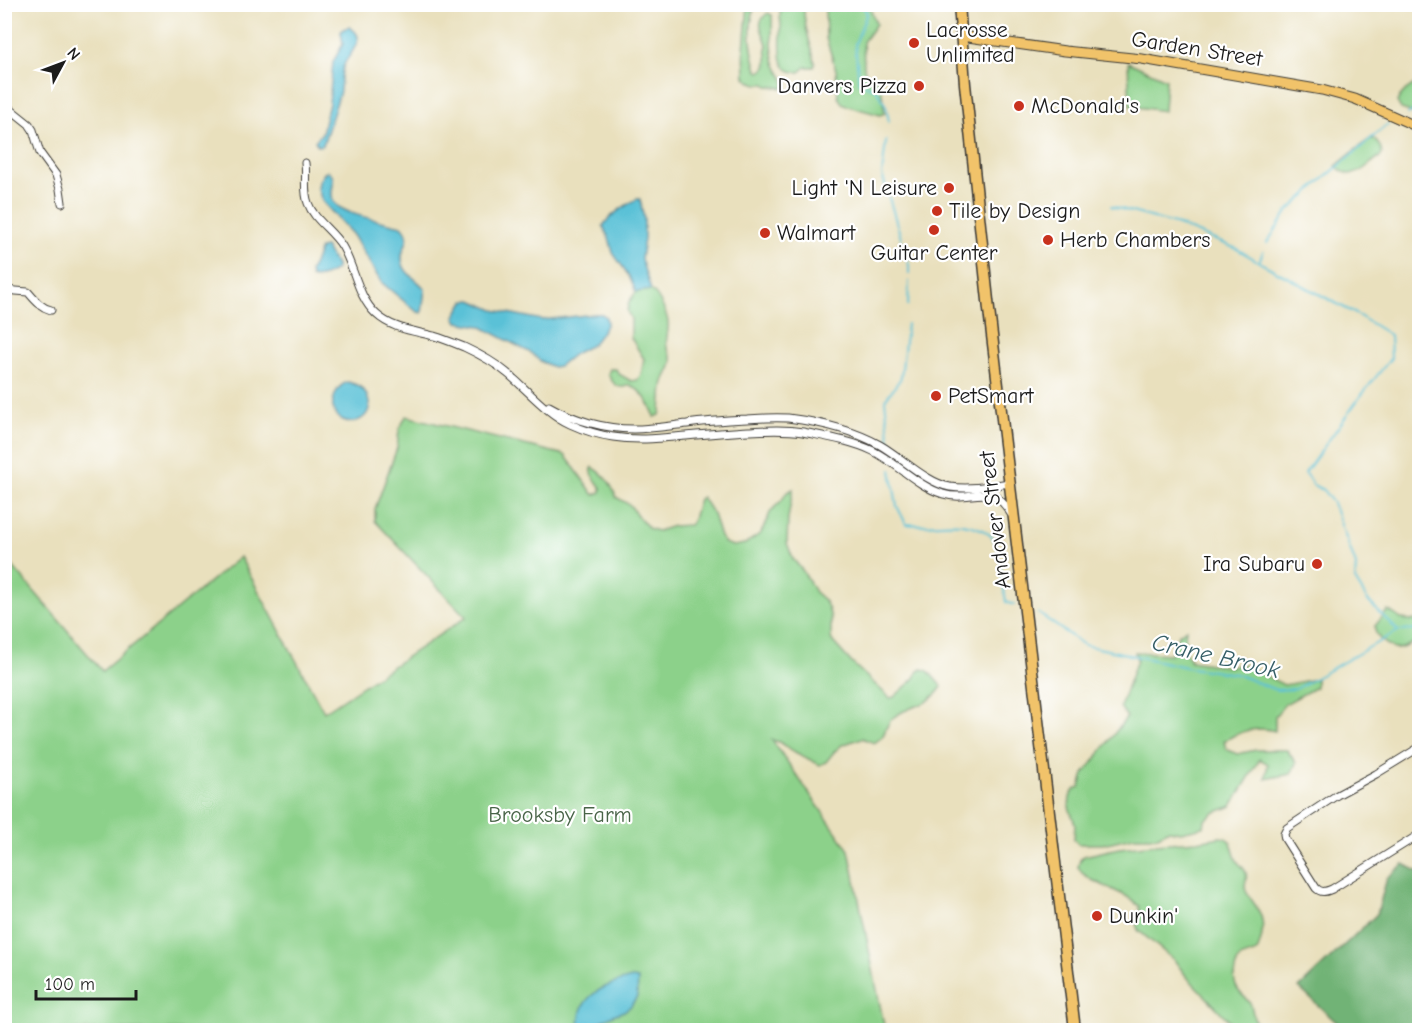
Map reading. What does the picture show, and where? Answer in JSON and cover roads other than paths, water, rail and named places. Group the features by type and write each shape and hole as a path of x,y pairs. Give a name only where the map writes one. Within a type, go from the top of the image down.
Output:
{"highway":[{"name":"Andover Street","path":"959,4 987,290 1075,1030"}],"main road":[{"name":"Garden Street","path":"961,36 1142,59 1322,90 1356,99 1419,128"}],"street":[{"path":"4,104 33,130 40,153 56,175 62,203"},
{"path":"306,163 305,191 310,208 341,244 363,297 375,314 394,326 445,340 478,354 506,372 569,424 618,438 648,439 782,429 800,432 850,443 875,452 940,493 994,496 1007,508 1014,519"},
{"path":"4,290 28,292 45,309 51,310"},
{"path":"537,399 580,420 608,427 632,429 710,421 786,418 807,421 863,436 938,483 949,487 964,488 1010,483"},
{"path":"1419,747 1337,795 1287,828 1284,834 1316,888 1322,892 1332,889 1419,836"}],"water":[{"path":"349,27 357,34 358,41 343,67 339,95 323,145 318,146 315,141 322,133 329,103 333,62 343,44 341,32"},
{"path":"328,171 333,178 332,198 339,207 355,214 402,226 406,231 407,239 402,254 403,263 407,272 425,289 422,313 412,308 381,282 353,235 322,201 318,189 319,181"},
{"path":"640,199 644,219 641,259 651,290 636,292 629,276 613,253 603,226 618,211"},
{"path":"325,247 337,267 336,270 321,277 311,277 310,271 320,248"},
{"path":"472,300 494,310 542,320 602,314 606,317 607,323 593,344 574,354 559,366 553,367 480,326 458,322 455,316 464,301"},
{"path":"348,382 364,391 369,405 364,417 352,422 340,419 333,409 337,390"},
{"path":"632,978 638,979 637,997 631,1006 588,1028 580,1028 582,1008 594,993"}],"waterway":[{"name":"Crane Brook","path":"861,4 867,13 855,44 859,83 876,89 886,106 889,122"},
{"path":"1408,114 1420,107"},
{"path":"1267,243 1287,212 1388,124"},
{"name":"Crane Brook","path":"886,141 882,174 909,265 909,274"},
{"path":"1111,206 1178,225 1237,249 1390,335 1391,358 1305,473 1313,485 1323,490 1333,503 1356,565 1355,580 1368,601 1398,631"},
{"path":"1259,262 1263,252"},
{"name":"Crane Brook","path":"908,305 909,281"},
{"name":"Crane Brook","path":"890,444 885,400 901,378 907,324"},
{"name":"Crane Brook","path":"891,470 897,506 906,524 971,525 990,535 999,552"},
{"name":"Crane Brook","path":"1000,563 1006,602 1014,605"},
{"name":"Crane Brook","path":"1038,613 1084,645 1191,668 1236,674 1276,690 1296,689 1398,631 1420,630"}],"place":[{"name":"Lacrosse Unlimited","path":"914,43"},
{"name":"Danvers Pizza","path":"919,86"},
{"name":"McDonald's","path":"1019,106"},
{"name":"Light 'N Leisure","path":"949,188"},
{"name":"Tile by Design","path":"937,211"},
{"name":"Guitar Center","path":"934,230"},
{"name":"Walmart","path":"765,233"},
{"name":"Herb Chambers","path":"1048,240"},
{"name":"PetSmart","path":"936,396"},
{"name":"Ira Subaru","path":"1317,564"},
{"name":"Dunkin'","path":"1097,916"}],"park label":[{"name":"Brooksby Farm","path":"560,815"}]}
